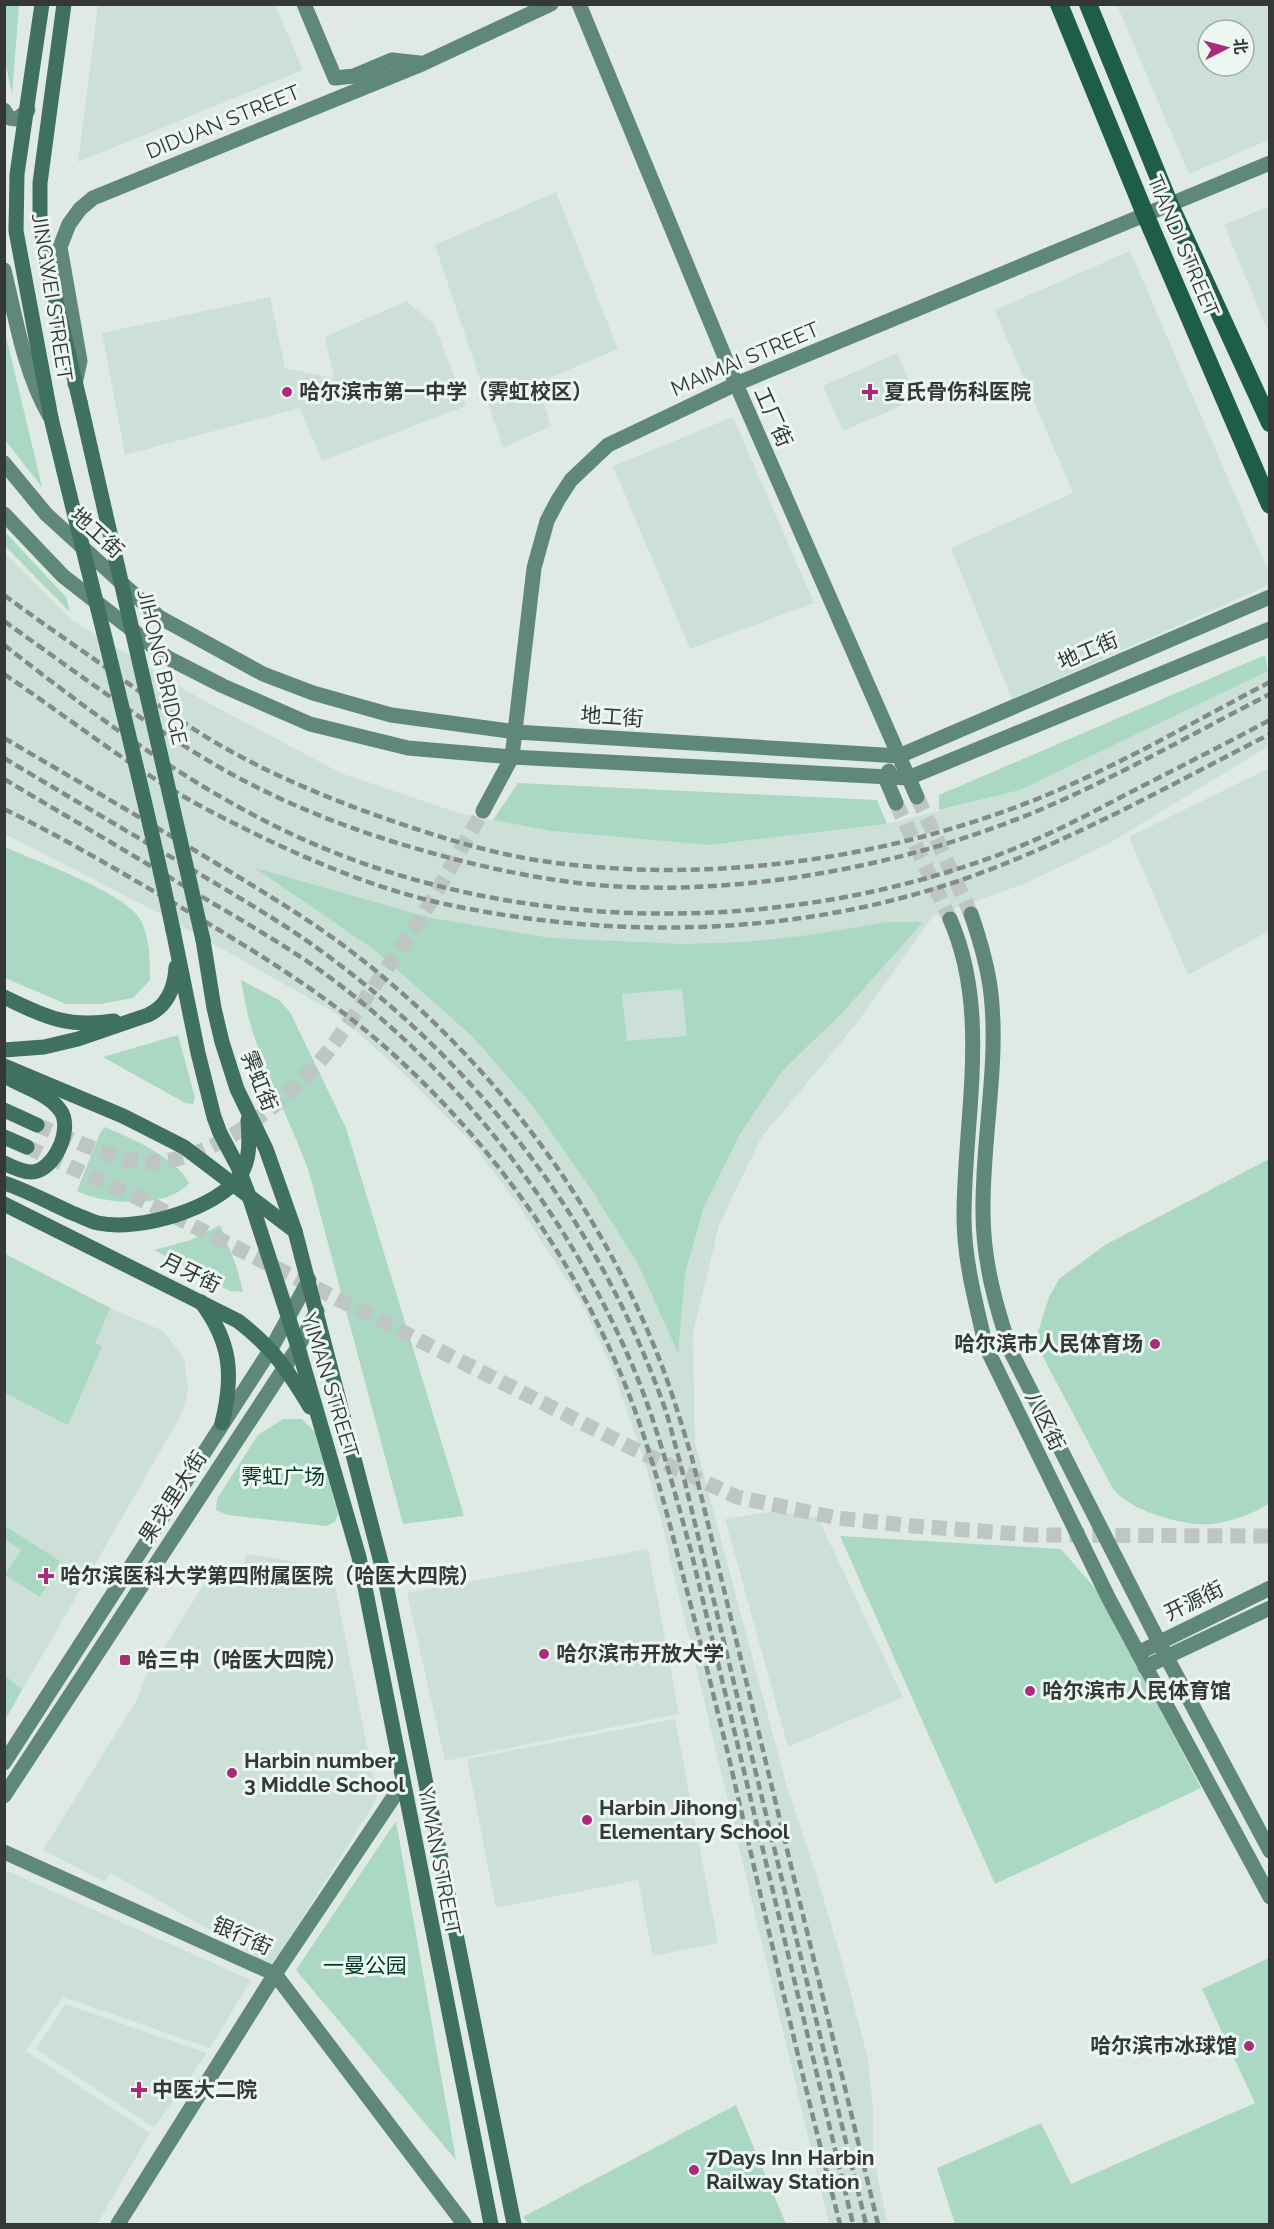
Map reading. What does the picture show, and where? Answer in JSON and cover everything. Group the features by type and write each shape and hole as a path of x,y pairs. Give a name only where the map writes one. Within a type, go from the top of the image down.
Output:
{"highway":[{"name":"TIANDI STREET","path":"1059,4 1145,214 1269,505"},
{"name":"TIANDI STREET","path":"1089,4 1169,203 1269,423"}],"main road":[{"name":"JINGWEI STREET","path":"42,4 17,174 16,231 51,418"},
{"name":"JINGWEI STREET","path":"64,4 40,183 40,219 45,255 75,384"},
{"path":"304,4 335,78 354,76 392,60 422,64"},
{"name":"DIDUAN STREET","path":"75,384 80,361 60,247 69,224 80,209 93,198 422,64 551,4"},
{"name":"工厂街","path":"579,4 736,384 917,797"},
{"path":"4,110 9,118 17,119 28,110"},
{"name":"MAIMAI STREET","path":"483,811 512,757 534,568 548,521 571,480 609,445 736,384 1269,163"},
{"path":"4,270 36,393 51,418 148,809 196,1045 214,1117 236,1179 249,1196 295,1231"},
{"name":"JIHONG BRIDGE","path":"75,384 203,940"},
{"name":"地工街","path":"4,463 46,514 159,617 263,674 313,693 392,715 516,732 898,756 1269,597"},
{"path":"4,514 63,576 168,658 223,686 310,724 408,748 512,757 908,778 1269,629"},
{"path":"885,777 898,756"},
{"path":"885,777 896,802"},
{"name":"八区街","path":"971,914 981,941 991,994 992,1037 983,1213 988,1273 998,1314 1012,1354 1166,1656 1269,1851"},
{"name":"八区街","path":"950,919 959,941 972,1004 965,1240 977,1311 986,1347 1109,1599 1269,1897"},
{"name":"霁虹街","path":"203,940 222,1042 237,1089 266,1149 295,1231"},
{"path":"4,1050 44,1047 78,1039 157,1011 170,994 175,982 177,949"},
{"path":"4,997 64,1023 95,1023 138,1018"},
{"path":"4,1066 161,1134 236,1179"},
{"path":"4,1076 49,1100 60,1110 65,1125 59,1148 46,1168 32,1173 4,1163"},
{"path":"236,1179 246,1160 249,1141 246,1107"},
{"path":"4,1110 37,1125"},
{"path":"4,1137 27,1147"},
{"name":"月牙街","path":"4,1183 90,1221 110,1224 140,1223 166,1218 205,1204 219,1196 236,1179"},
{"name":"YIMAN STREET","path":"249,1196 298,1347 359,1557 491,2224"},
{"name":"月牙街","path":"4,1204 238,1321 271,1349 285,1366 321,1425"},
{"name":"YIMAN STREET","path":"295,1231 384,1574 514,2224"},
{"name":"果戈里大街","path":"4,1763 271,1349 309,1280"},
{"path":"199,1300 213,1319 225,1349 229,1390 222,1423"},
{"name":"果戈里大街","path":"4,1796 298,1347 317,1311"},
{"name":"开源街","path":"1141,1660 1159,1642 1269,1588"},
{"name":"开源街","path":"1141,1660 1166,1656 1269,1608"},
{"path":"118,2224 275,1974 403,1783"},
{"name":"银行街","path":"4,1852 275,1974 464,2224"}],"shaded area":[{"path":"98,5 275,5 303,70 78,162"},
{"path":"1117,5 1269,5 1269,140 1189,174"},
{"path":"556,192 618,349 537,383 551,426 503,448 435,245"},
{"path":"1269,206 1269,334 1224,225"},
{"path":"1130,251 1269,573 1269,585 1012,699 951,548 1073,493 995,310"},
{"name":"哈尔滨市第一中学（霁虹校区）","path":"270,297 285,368 334,378 325,337 406,301 434,324 466,406 322,461 300,408 125,455 102,333"},
{"name":"夏氏骨伤科医院","path":"897,353 917,399 843,431 823,386"},
{"path":"733,417 814,603 690,649 613,466"},
{"path":"4,552 72,620 199,698 343,774 459,813 551,831 709,845 887,824 1020,790 1269,670 1269,746 1108,844 1024,884 933,916 857,1023 761,1138 719,1225 693,1333 695,1442 787,1787 821,1890 868,2059 873,2106 873,2154 887,2220 872,2224 829,2224 660,1516 643,1456 611,1366 581,1302 519,1206 471,1142 403,1073 337,1014 157,912 5,834"},
{"path":"1269,768 1269,931 1188,975 1129,837"},
{"name":"哈尔滨医科大学第四附属医院（哈医大四院）","path":"5,1254 110,1308 163,1331 184,1358 188,1388 183,1412 5,1720"},
{"name":"哈尔滨市开放大学","path":"775,1511 818,1518 903,1697 788,1747 725,1519"},
{"name":"哈尔滨市开放大学","path":"648,1549 679,1714 445,1761 407,1593"},
{"name":"Harbin number 3 Middle School","path":"246,1554 318,1565 315,1581 335,1585 377,1796 272,1966 111,1873 105,1882 43,1850 138,1698 144,1680 217,1563 243,1568"},
{"name":"Harbin Jihong Elementary School","path":"675,1719 718,1943 653,1956 638,1880 496,1908 467,1759"},
{"path":"5,1870 251,1980 210,2048 63,1997 26,2051 150,2133 97,2224 5,2224"},
{"name":"中医大二院","path":"65,2004 207,2053 154,2128 36,2049"}],"green space":[{"path":"4,5 19,5 12,94 5,61"},
{"path":"5,332 42,487 5,440"},
{"path":"4,531 66,597 70,612 5,546"},
{"path":"1265,655 1268,671 1020,790 939,810 939,795"},
{"path":"518,783 877,800 887,824 709,845 551,831 493,820"},
{"path":"5,847 100,889 133,910 141,921 146,935 150,980 133,998 100,1004 66,1004 5,978"},
{"path":"255,868 431,918 550,938 682,944 745,942 810,935 888,922 923,922 844,1011 783,1070 740,1134 703,1209 685,1274 678,1353 638,1264 591,1189 532,1105 473,1037 376,951","holes":["682,989 687,1036 627,1041 622,994"]},
{"path":"241,980 279,1000 290,1012 346,1128 464,1516 403,1524 309,1172 257,1045"},
{"path":"178,1035 195,1098 193,1104 185,1103 103,1057"},
{"path":"105,1127 163,1157 174,1165 189,1183 179,1191 151,1201 103,1199 77,1191 100,1133"},
{"name":"哈尔滨市人民体育场","path":"1269,1159 1269,1504 1242,1517 1212,1524 1188,1523 1159,1516 1132,1504 1113,1489 1042,1355 1038,1332 1049,1297 1059,1279 1105,1245"},
{"path":"220,1225 237,1268 243,1292 230,1291 154,1250 191,1240"},
{"path":"5,1254 110,1308 95,1343 102,1346 68,1425 5,1393"},
{"name":"霁虹广场","path":"283,1419 302,1419 315,1432 338,1514 335,1522 326,1526 228,1515 216,1510 217,1499 258,1435"},
{"path":"5,1526 60,1561 40,1597 5,1575 21,1550 5,1539"},
{"name":"哈尔滨市人民体育馆","path":"840,1536 1061,1549 1099,1593 1201,1788 995,1884"},
{"path":"5,1676 22,1689 5,1720"},
{"name":"一曼公园","path":"396,1821 456,2160 296,1970"},
{"name":"哈尔滨市冰球馆","path":"1269,1958 1269,2224 955,2224 937,2168 1041,2123 1071,2184 1255,2103 1202,1989"},
{"path":"736,2105 786,2224 529,2224 523,2217"}],"tunnel":[{"path":"917,797 971,914"},
{"path":"896,803 950,919"},
{"path":"37,1125 107,1153 135,1161 148,1162 172,1160 196,1153 243,1129 285,1096 333,1045 417,924 483,811"},
{"path":"27,1147 134,1196 634,1449 737,1497 837,1518 1032,1535 1270,1536"}],"railway":[{"path":"4,595 198,732 242,758 296,784 433,835 476,847 542,861 604,868 668,870 732,868 796,862 922,837 983,819 1042,797 1129,757 1270,682"},
{"path":"4,621 113,699 197,754 246,782 307,810 391,841 483,866 554,880 634,887 691,887 808,876 923,850 978,833 1061,801 1270,694"},
{"path":"4,645 137,744 206,788 279,828 363,863 452,889 543,906 636,913 729,912 821,901 911,882 998,855 1046,835 1270,720"},
{"path":"4,674 131,763 183,796 266,839 325,865 385,888 445,904 512,916 581,924 649,927 718,926 787,920 854,909 921,893 986,871 1058,841 1130,807 1270,734"},
{"path":"4,738 276,900 336,940 386,980 434,1023 479,1069 521,1119 559,1171 594,1225 625,1282 652,1341 669,1384 692,1458 878,2224"},
{"path":"4,758 272,918 324,953 381,998 434,1046 483,1098 528,1153 568,1211 604,1272 636,1336 670,1425 866,2224"},
{"path":"4,779 269,937 314,966 364,1004 411,1045 455,1090 496,1138 568,1240 599,1295 626,1351 646,1400 670,1475 691,1551 853,2224"},
{"path":"4,809 89,854 234,939 324,998 380,1043 439,1098 469,1131 524,1202 573,1277 624,1381 659,1485 729,1758 840,2224"}],"place":[{"name":"哈尔滨市第一中学（霁虹校区）","path":"287,392"},
{"name":"夏氏骨伤科医院","path":"870,392"},
{"name":"哈尔滨市人民体育场","path":"1155,1344"},
{"name":"哈尔滨医科大学第四附属医院（哈医大四院）","path":"46,1576"},
{"name":"哈尔滨市开放大学","path":"544,1654"},
{"name":"哈三中（哈医大四院）","path":"125,1660"},
{"name":"哈尔滨市人民体育馆","path":"1030,1691"},
{"name":"Harbin number 3 Middle School","path":"232,1773"},
{"name":"Harbin Jihong Elementary School","path":"587,1820"},
{"name":"哈尔滨市冰球馆","path":"1249,2046"},
{"name":"中医大二院","path":"139,2090"},
{"name":"7Days Inn Harbin Railway Station","path":"694,2170"}]}
